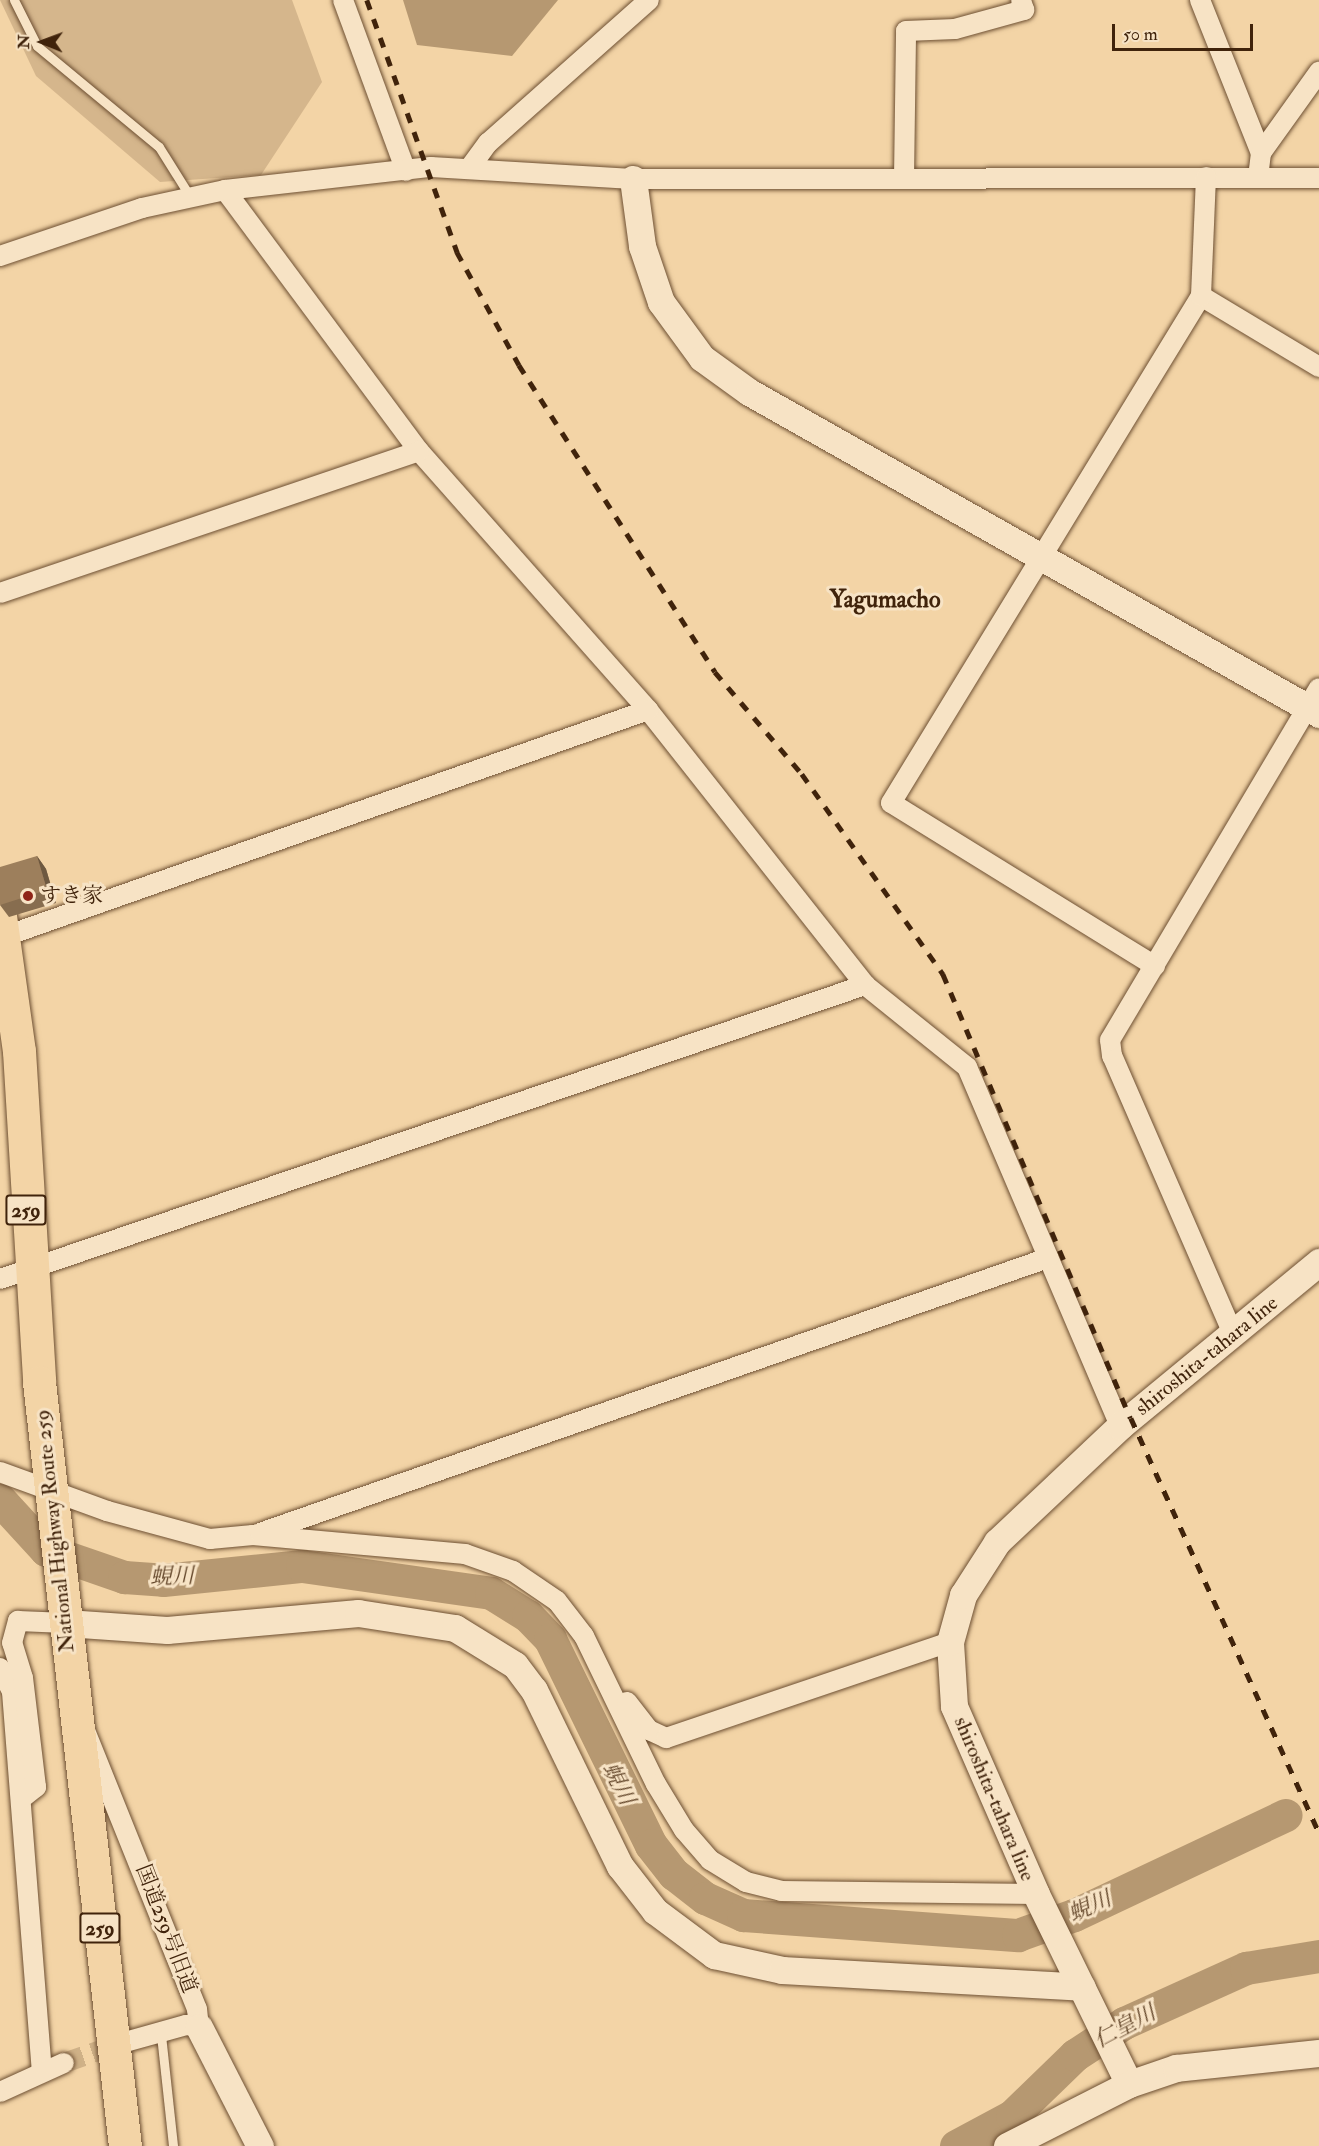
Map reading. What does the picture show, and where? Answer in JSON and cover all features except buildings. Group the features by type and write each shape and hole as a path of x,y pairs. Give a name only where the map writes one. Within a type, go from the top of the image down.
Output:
{"highway":[{"name":"National Highway Route 259","path":"2,930 19,1052 14,1274 53,1498 125,2146"}],"street":[{"path":"343,0 406,171"},
{"path":"471,166 488,143 649,0"},
{"path":"904,179 906,31 955,29 1024,10 1021,0"},
{"path":"1200,0 1261,153 1258,178"},
{"path":"1261,153 1319,72"},
{"path":"0,256 142,208 225,190 471,166 633,179 1319,178"},
{"path":"1155,966 891,803 1041,553 1201,296 1206,177"},
{"path":"633,179 642,246 661,302 702,358 749,392 1315,702 1110,1040 1112,1056 1234,1336"},
{"path":"225,190 419,451 648,710 865,985 967,1067 1120,1426"},
{"path":"1201,296 1319,368"},
{"path":"0,593 419,451"},
{"path":"2,930 648,710"},
{"path":"14,1274 865,985"},
{"path":"253,1535 1048,1258"},
{"name":"shiroshita-tahara line","path":"1123,2073 1067,1953 1036,1894 954,1706 950,1642 963,1595 998,1542 1120,1426 1234,1336 1319,1262"},
{"path":"0,1472 53,1498 210,1539 253,1535 465,1554 513,1571 557,1601 609,1679 649,1730 666,1738 950,1642"},
{"path":"22,1798 36,1786 23,1678 12,1643 18,1622 167,1630 358,1613 455,1628 515,1665 534,1690 620,1866 655,1911 714,1955 782,1970 1082,1987"},
{"path":"0,1668 12,1692 42,2070"},
{"path":"609,1679 684,1830 711,1860 746,1882 781,1891 1036,1894"},
{"name":"国道259号旧道","path":"75,1710 99,1754 197,2009 199,2027 260,2146"},
{"path":"118,2044 160,2035 186,2025 199,2027"},
{"path":"1007,2146 1123,2073 1319,2054"},
{"path":"0,2092 42,2070 64,2063"}],"lane":[{"path":"14,0 37,46 159,147 191,198"},
{"path":"160,2035 173,2146"}],"shaded area":[{"path":"0,0 292,0 322,82 261,175 160,182 36,76"},
{"path":"403,0 558,0 512,56 417,45"}],"waterway":[{"name":"蜆川","path":"0,1500 46,1550 124,1577 163,1580 302,1566 491,1593 528,1616 550,1639 651,1845 674,1874 705,1898 743,1915 1018,1935 1074,1915 1286,1815"},
{"name":"仁皇川","path":"956,2146 1012,2116 1075,2055 1124,2023 1246,1968 1319,1956"}],"tunnel":[{"path":"64,2063 118,2044"}],"railway":[{"path":"367,0 457,252 519,365 715,672 802,774 943,974 1131,1418 1319,1833"}],"place":[{"name":"すき家","path":"28,896"}],"district":[{"name":"Yagumacho","path":"885,600"}]}
